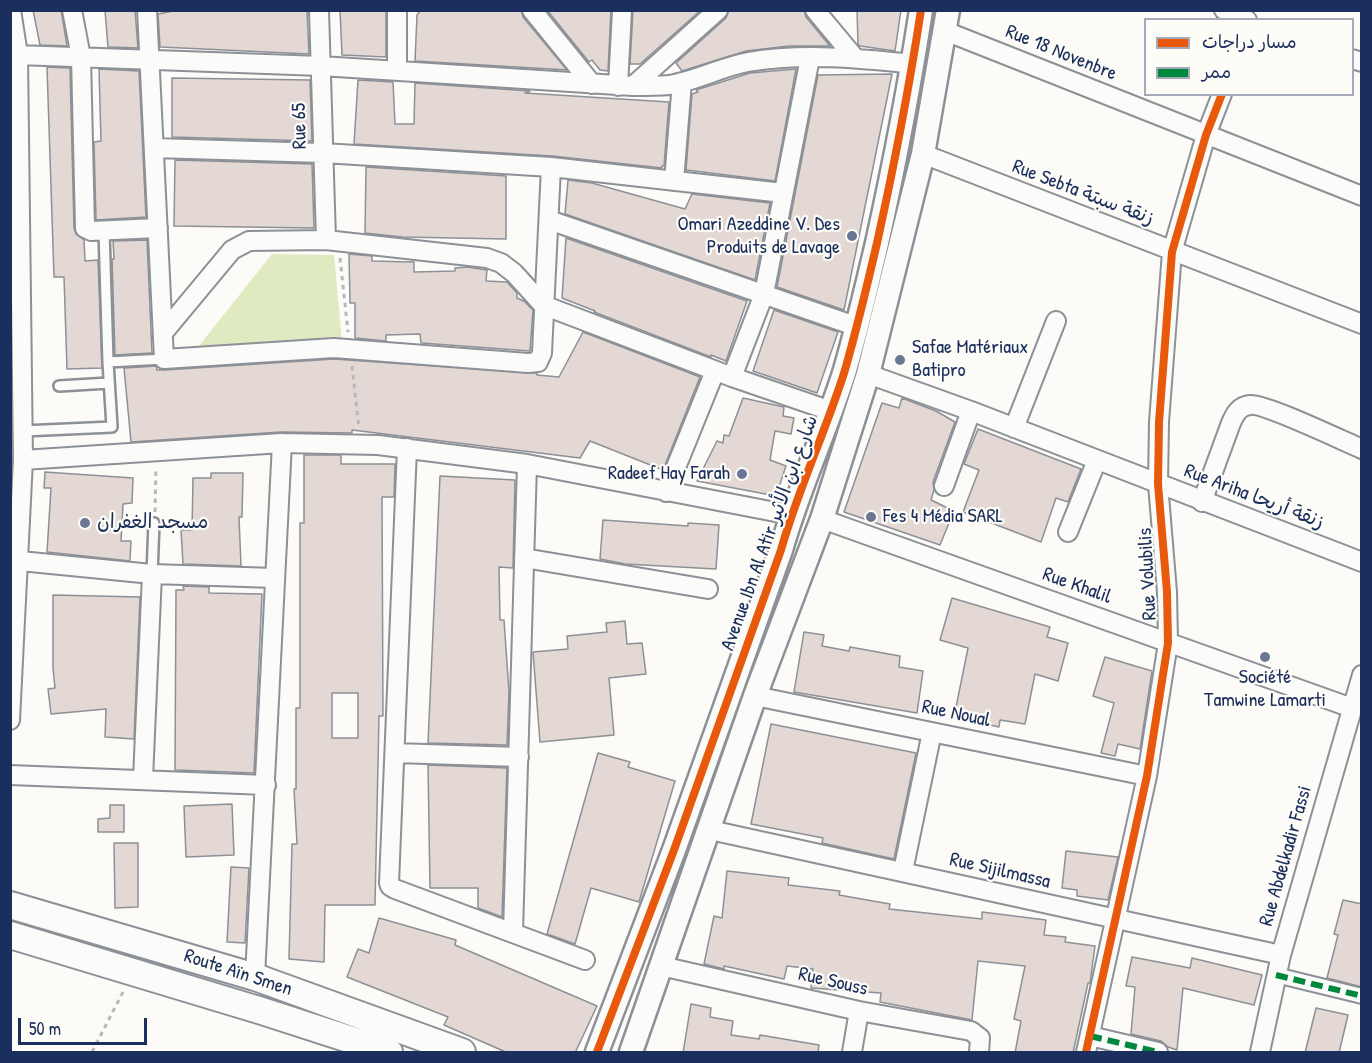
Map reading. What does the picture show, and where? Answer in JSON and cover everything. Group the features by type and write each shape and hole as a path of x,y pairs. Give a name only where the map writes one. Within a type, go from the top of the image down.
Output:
{"main road":[{"name":"Route Aïn Smen","path":"10,905 255,977 462,1053"},
{"name":"Route Aïn Smen","path":"10,935 262,1011 388,1053"}],"street":[{"path":"10,720 17,461 23,431 17,383 15,45 11,10"},
{"path":"72,10 81,57 84,226 89,231 158,228"},
{"path":"147,10 164,359 334,348 538,362 542,353 551,167"},
{"name":"Rue 65","path":"319,10 326,240"},
{"path":"397,10 397,70"},
{"path":"532,10 592,84"},
{"path":"622,10 625,86"},
{"path":"625,86 718,10"},
{"path":"815,10 855,58"},
{"name":"Avenue Ibn Al Atir شارع ابن الأثير","path":"597,1053 678,838 781,550 791,515 831,411 858,327 898,148 921,10"},
{"path":"1224,10 1242,18"},
{"name":"Avenue Ibn Al Atir شارع ابن الأثير","path":"631,1053 755,696 822,519 868,374 923,154 946,21"},
{"name":"Rue 18 Novenbre","path":"946,21 1206,135 1362,196"},
{"path":"15,45 81,57 397,70 625,86 668,85 732,65 752,62 855,58 913,64"},
{"path":"666,492 764,294 810,58"},
{"path":"674,181 682,82"},
{"name":"Rue Volubilis","path":"1088,1044 1147,776 1168,643 1167,592 1158,484 1159,422 1172,252 1206,135 1221,96"},
{"path":"154,148 323,153 551,167 783,193"},
{"name":"Rue Sebta زنقة سبتة","path":"923,154 1362,324"},
{"path":"549,220 858,327"},
{"path":"163,333 232,250 241,244 261,240 326,240 487,258 501,263 514,273 543,305 724,374 831,411"},
{"path":"1014,428 1056,321"},
{"name":"Rue Ariha زنقة أريحا","path":"868,374 971,411 1362,562"},
{"path":"1202,502 1237,411 1251,404 1362,449"},
{"path":"944,486 971,411"},
{"path":"17,461 282,443 334,443 407,448 527,464 791,515"},
{"path":"255,977 282,443"},
{"path":"407,448 396,753 388,880 390,886 585,960"},
{"path":"1068,532 1097,460"},
{"path":"513,932 527,464"},
{"name":"Rue Khalil","path":"822,519 1352,708"},
{"path":"524,558 708,589"},
{"path":"14,561 152,574 275,578"},
{"path":"143,779 152,574"},
{"name":"Rue Abdelkadir Fassi","path":"1260,1053 1281,956 1361,682"},
{"name":"Rue Noual","path":"755,696 1147,776"},
{"path":"903,872 932,732"},
{"path":"396,753 519,758"},
{"path":"10,774 266,785"},
{"name":"Rue Sijilmassa","path":"710,830 1281,956"},
{"name":"Rue Souss","path":"661,966 859,1011 971,1031 980,1038 979,1053"},
{"path":"1276,975 1362,996"},
{"path":"852,1053 859,1011"},
{"path":"1088,1044 1158,1053"}],"lane":[{"path":"23,431 112,427 104,231"},
{"path":"108,362 164,359"},
{"path":"59,386 109,383"},
{"path":"152,574 154,523"}],"path":[{"path":"154,523 157,452"},
{"path":"92,1053 132,973"}],"green space":[{"path":"272,254 334,255 342,342 198,347"}],"building":[{"path":"33,10 61,10 67,46 40,45"},
{"path":"105,10 135,10 138,48 108,47"},
{"path":"178,10 307,10 309,54 160,47 158,14"},
{"path":"340,10 386,10 386,57 342,55"},
{"path":"421,10 521,10 523,17 567,70 415,61 417,15"},
{"path":"547,10 611,10 608,71 600,70 592,60 589,62"},
{"path":"633,10 701,10 640,64 630,64"},
{"path":"729,10 804,10 806,17 830,46 789,46 746,51 682,71 676,63 726,18"},
{"path":"857,10 901,10 895,51 858,44"},
{"path":"47,67 70,68 74,228 76,234 84,240 85,261 98,260 102,368 67,369 64,277 54,277"},
{"path":"99,69 139,71 146,217 96,220 94,142 101,141"},
{"path":"796,69 775,181 686,170 692,94 698,92 696,90 750,73"},
{"path":"892,74 844,310 777,287 818,75"},
{"path":"172,78 310,80 312,141 172,137"},
{"path":"358,80 393,82 395,124 414,124 415,83 669,102 664,166 662,168 552,156 354,144"},
{"path":"175,160 312,164 314,228 174,226"},
{"path":"366,167 506,176 506,239 402,237 365,233"},
{"path":"568,180 592,183 685,209 692,194 770,203 755,280 565,214"},
{"path":"566,238 747,301 726,361 562,298"},
{"path":"147,240 152,353 115,355 113,241"},
{"path":"349,254 372,256 372,261 414,262 414,272 455,271 455,268 467,267 487,270 486,281 507,282 517,293 517,298 533,310 530,351 421,343 420,334 386,335 386,341 355,338 355,303 350,303"},
{"path":"774,310 838,332 817,393 753,371"},
{"path":"583,332 700,377 663,470 590,441 580,458 352,430 352,433 281,432 131,442 124,368 156,366 157,370 165,370 334,359 537,373 537,375 559,377"},
{"path":"743,398 784,407 783,416 794,418 791,434 775,431 770,460 786,466 776,496 697,481 717,441 723,443 724,435 729,436"},
{"path":"902,398 936,411 955,422 933,482 934,490 931,500 954,511 940,545 844,512 882,403 899,408"},
{"path":"978,429 1081,469 1068,502 1056,498 1041,542 963,512 979,470 964,464"},
{"path":"304,455 341,455 341,464 395,464 394,497 382,497 383,716 379,716 375,905 325,905 324,962 289,959 292,844 297,844 294,789 296,789 296,708 300,708 300,523 304,523","holes":["332,693 358,693 358,738 332,738"]},
{"name":"مسجد الغفران","path":"45,472 133,478 132,503 123,504 121,541 131,541 130,561 47,552 51,488 44,488"},
{"path":"211,473 243,473 242,517 239,517 241,566 183,564 181,530 192,530 193,478 211,478"},
{"path":"440,476 515,480 513,568 499,567 500,620 504,620 509,692 507,745 428,743"},
{"path":"603,520 688,526 688,523 719,525 716,569 625,564 600,559"},
{"path":"183,586 209,587 209,593 262,594 254,773 175,770 176,590 184,590"},
{"path":"53,595 140,597 134,739 105,737 106,709 51,714 48,689 55,688"},
{"path":"952,598 1050,627 1047,637 1068,643 1058,681 1035,674 1025,724 1000,720 999,727 954,717 968,648 940,640"},
{"path":"625,621 627,644 642,643 646,674 609,678 614,735 540,742 533,652 568,649 567,636 607,632 606,623"},
{"path":"804,632 824,635 822,646 849,651 850,647 900,656 899,667 923,671 917,713 794,692"},
{"path":"1105,657 1152,671 1140,749 1118,744 1115,756 1101,753 1114,703 1093,696"},
{"path":"771,724 916,753 894,859 822,843 823,838 751,824"},
{"path":"598,753 630,762 628,767 675,781 639,902 591,888 575,944 547,934"},
{"path":"428,765 507,768 502,917 478,908 478,888 430,888"},
{"path":"232,804 234,855 186,857 184,806"},
{"path":"110,805 124,805 124,832 98,832 98,819 110,818"},
{"path":"114,843 138,843 138,907 115,908"},
{"path":"1066,851 1118,857 1108,900 1077,896 1077,890 1062,888"},
{"path":"231,867 249,868 245,943 227,942"},
{"path":"727,871 789,878 788,885 840,891 839,895 890,904 889,909 982,919 982,912 1046,920 1044,935 1066,937 1065,942 1095,946 1090,983 1088,983 1073,1053 1015,1053 1021,1021 1014,1019 1025,966 978,961 972,1020 880,1002 881,993 811,988 813,969 787,966 784,979 704,964 714,916 722,918"},
{"path":"1343,900 1362,904 1362,987 1327,978 1338,935 1334,934"},
{"path":"379,918 456,940 455,945 597,1006 575,1053 508,1053 444,1025 448,1017 347,977 358,949 369,953"},
{"path":"1132,957 1190,968 1192,958 1262,975 1254,1005 1183,988 1177,1050 1161,1041 1131,1034 1135,987 1126,986"},
{"path":"691,1004 711,1008 710,1017 733,1021 731,1035 759,1039 760,1035 819,1045 818,1053 683,1053"},
{"path":"1316,1008 1348,1015 1339,1053 1305,1053"}],"marked path":[{"path":"1276,975 1362,996"},
{"path":"1090,1036 1158,1052"}],"cycle path":[{"path":"597,1052 674,850 845,370 883,214 921,10"},
{"path":"1086,1052 1147,776 1168,643 1167,592 1158,484 1159,422 1172,252 1206,135 1221,96"}],"place":[{"name":"Omari Azeddine V. Des Produits de Lavage","path":"852,236"},
{"name":"Safae Matériaux Batipro","path":"900,360"},
{"name":"Radeef Hay Farah","path":"742,474"},
{"name":"Fes 4 Média SARL","path":"871,517"},
{"name":"مسجد الغفران","path":"85,523"},
{"name":"Société Tamwine Lamarti","path":"1265,657"}]}
